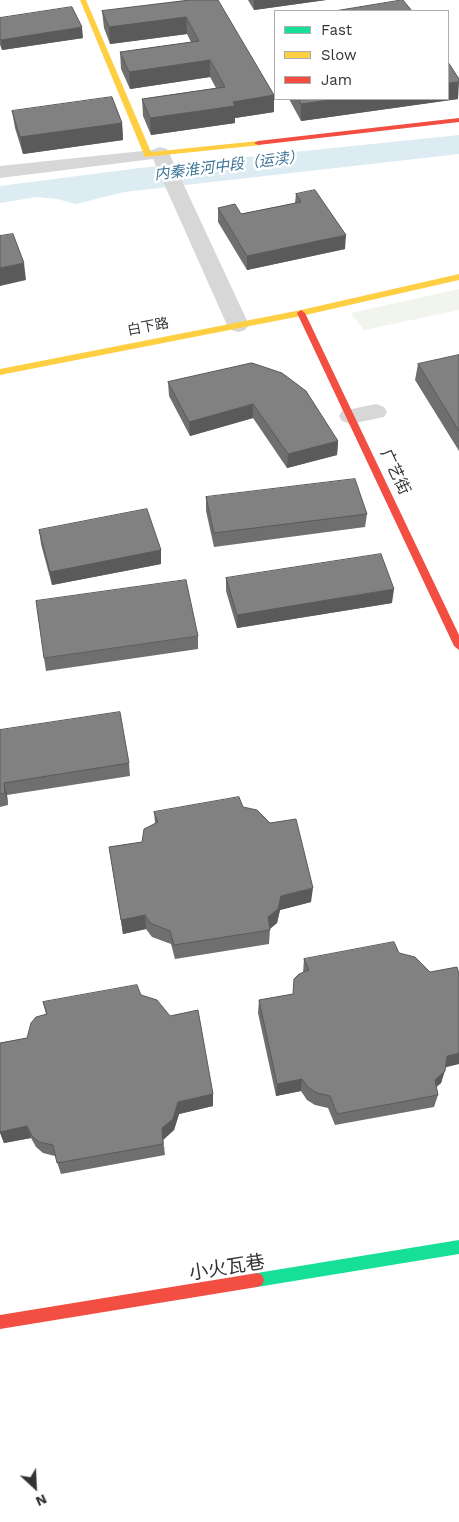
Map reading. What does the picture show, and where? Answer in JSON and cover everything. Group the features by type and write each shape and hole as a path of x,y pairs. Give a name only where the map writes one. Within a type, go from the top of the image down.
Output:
{"street":[{"path":"83,0 154,154 184,205 238,325"},
{"path":"0,172 459,120"},
{"name":"白下路","path":"0,372 301,313 459,277"},
{"name":"广艺街","path":"301,313 459,646"},
{"path":"350,416 376,412"},
{"name":"小火瓦巷","path":"0,1322 459,1248"}],"shaded area":[{"path":"459,289 459,310 364,330 351,313"}],"water":[{"name":"内秦淮河中段（运渎）","path":"459,135 459,154 124,192 76,204 57,199 37,197 0,203 0,186 140,168"}],"building":[{"path":"190,0 218,0 274,95 233,102 235,106 150,118 142,99 225,87 210,60 129,72 120,52 199,41 186,17 109,27 102,11"},
{"path":"403,0 411,10 341,10"},
{"path":"72,7 82,27 1,40 0,38 0,18"},
{"path":"449,64 459,79 459,82 449,83"},
{"path":"112,97 122,123 20,137 12,111"},
{"path":"299,100 330,100 301,104"},
{"path":"315,190 346,235 247,256 218,208 235,204 241,214 301,202 296,194"},
{"path":"13,234 24,263 0,268 0,236"},
{"path":"459,355 459,431 418,364"},
{"path":"252,363 282,373 306,391 338,441 288,454 253,404 189,422 168,382"},
{"path":"355,479 367,514 214,533 206,497"},
{"path":"147,509 161,550 50,572 39,530"},
{"path":"381,554 394,589 237,615 226,578"},
{"path":"186,580 198,636 44,658 36,601"},
{"path":"120,712 129,763 4,783 5,793 0,794 0,730"},
{"path":"239,797 243,807 257,810 270,823 296,819 313,888 281,896 278,909 268,917 270,930 174,945 170,931 150,923 145,915 121,920 109,847 142,842 144,829 158,822 154,812"},
{"path":"394,942 399,953 415,957 430,972 457,967 459,974 459,1053 447,1056 445,1071 435,1080 438,1095 337,1114 330,1096 317,1093 309,1088 302,1079 277,1084 259,1000 293,994 294,979 299,974 309,970 304,959"},
{"path":"137,985 141,995 157,1000 170,1016 198,1010 213,1094 178,1102 173,1119 162,1128 163,1144 57,1163 53,1145 39,1142 32,1136 27,1126 0,1132 0,1043 27,1038 31,1023 36,1017 47,1014 43,1002"}],"traffic: fast":[{"path":"257,1280 459,1247"}],"traffic: slow":[{"path":"83,0 148,155 258,143"},
{"path":"0,372 301,313 459,277"}],"traffic: jam":[{"path":"258,143 459,120"},
{"path":"301,313 459,646"},
{"path":"0,1322 257,1280"}]}
